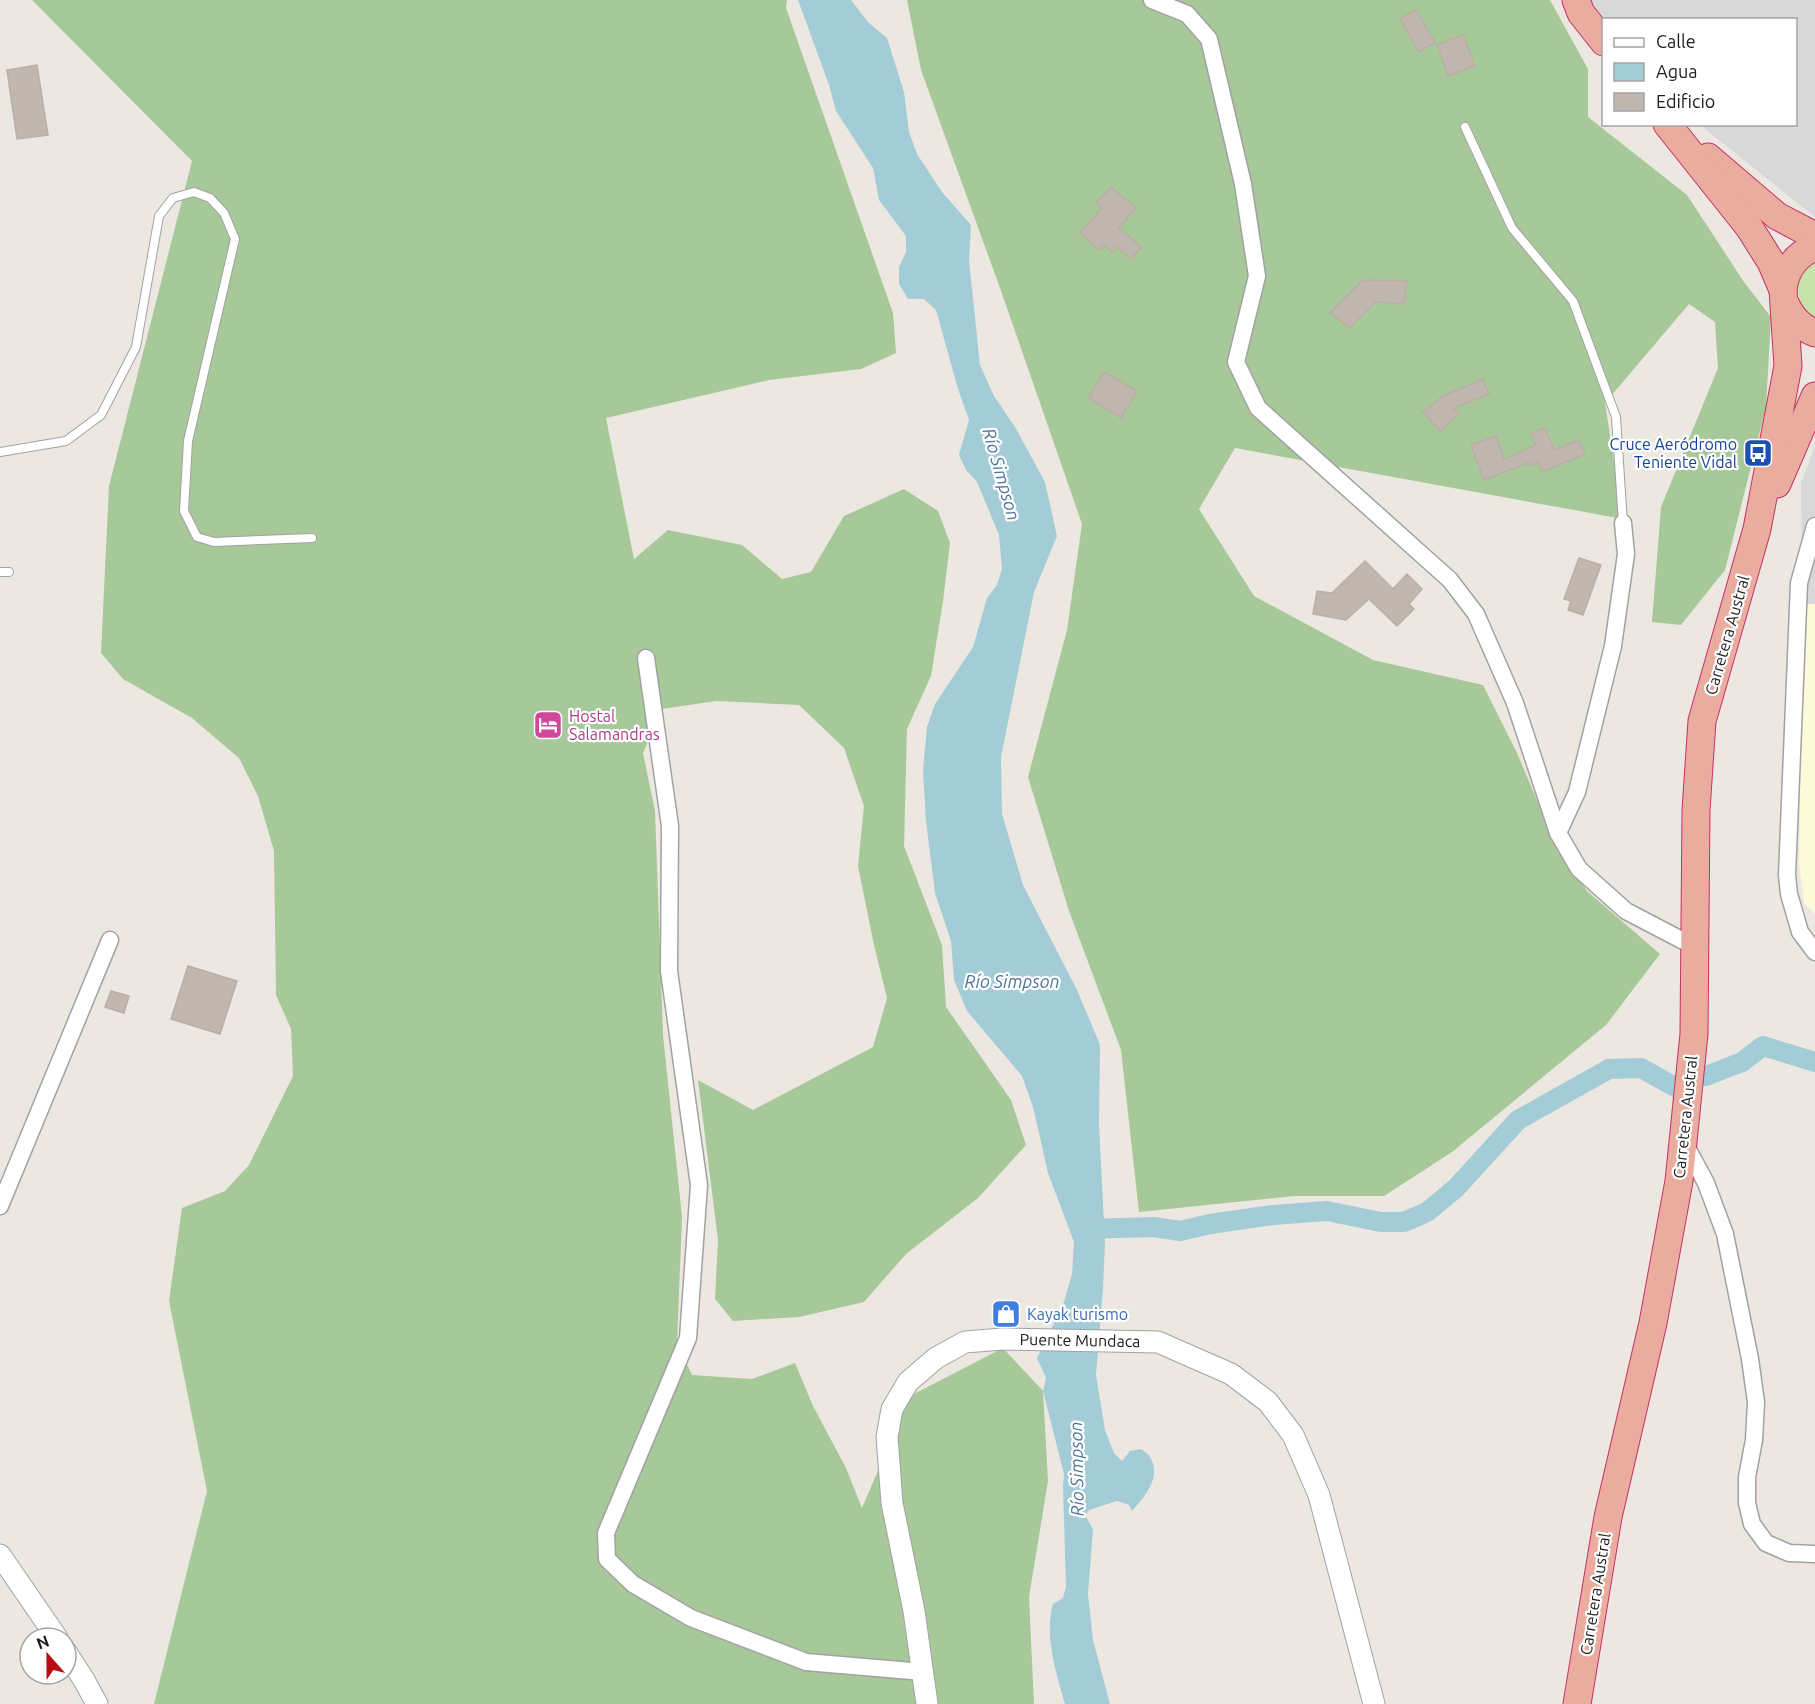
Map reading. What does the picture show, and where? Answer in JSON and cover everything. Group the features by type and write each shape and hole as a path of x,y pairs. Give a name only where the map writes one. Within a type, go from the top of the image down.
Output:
{"highway":[{"path":"1576,0 1581,13 1602,39"},
{"name":"Carretera Austral","path":"1671,126 1777,216 1815,236"},
{"name":"Carretera Austral","path":"1577,1704 1608,1517 1653,1323 1679,1181 1694,1034 1696,810 1702,721 1757,529 1788,366 1784,297 1770,261 1749,227 1671,126"},
{"path":"1815,247 1803,252 1795,260 1784,279 1784,297 1791,316 1800,326 1815,333"},
{"name":"Carretera Austral","path":"1757,529 1815,396"}],"street":[{"path":"1152,0 1188,14 1209,39 1243,184 1257,276 1236,362 1258,408 1450,580 1476,614 1515,703 1558,833 1579,869 1626,911 1695,947"},
{"path":"1558,833 1576,792 1613,646 1626,554 1623,523"},
{"path":"1815,526 1799,583 1787,875 1789,894 1800,932 1815,952"},
{"path":"646,658 670,826 669,971 699,1185 688,1338 606,1533 607,1559 633,1584 691,1617 806,1662 923,1672"},
{"path":"0,1206 110,940"},
{"path":"1683,1141 1706,1183 1725,1234 1750,1359 1756,1402 1754,1440 1747,1477 1747,1503 1752,1524 1766,1544 1790,1553 1815,1554"},
{"name":"Puente Mundaca","path":"927,1704 915,1611 892,1503 887,1437 892,1409 908,1382 936,1358 965,1342 1003,1339 1158,1342 1232,1374 1268,1402 1293,1435 1319,1495 1374,1704"},
{"path":"0,1555 49,1626"},
{"path":"78,1671 97,1704"}],"lane":[{"path":"1465,127 1512,228 1573,301 1616,417 1623,523"},
{"path":"0,452 66,441 101,415 136,347 159,216 173,198 194,192 210,198 224,213 235,239 188,441 184,512 197,537 214,542 312,538"}],"shaded area":[{"path":"32,0 787,0 786,8 893,313 896,353 861,369 769,380 606,418 634,559 668,530 742,545 782,579 811,572 844,516 904,489 938,511 950,543 931,676 907,729 904,846 942,945 946,1007 1011,1100 1026,1145 978,1198 906,1254 864,1302 799,1317 733,1321 715,1299 718,1240 698,1080 753,1110 873,1047 887,998 858,866 864,806 844,748 799,705 716,701 662,709 643,753 655,811 663,1035 682,1217 677,1344 692,1375 752,1379 795,1363 813,1406 846,1468 862,1508 910,1396 1003,1348 1043,1391 1048,1481 1029,1597 1034,1704 154,1704 207,1491 169,1301 182,1208 225,1191 249,1165 293,1076 291,1029 276,995 274,851 258,796 239,758 192,718 123,679 101,653 109,486 192,161"},
{"path":"907,0 1550,0 1588,69 1588,117 1687,195 1744,282 1771,317 1766,407 1725,570 1681,625 1652,622 1661,507 1718,368 1715,322 1689,304 1605,403 1623,519 1235,448 1199,509 1254,596 1373,660 1483,685 1517,753 1555,843 1587,891 1660,954 1606,1025 1452,1152 1384,1196 1294,1196 1139,1212 1121,1050 1069,911 1028,777 1067,630 1082,524 921,70"},
{"path":"1590,0 1815,0 1815,217 1701,126 1797,126 1797,18 1604,18"},
{"path":"1815,446 1815,914 1804,904 1799,864 1801,483"},
{"path":"1802,604 1815,604 1815,914 1804,904 1799,864"}],"green space":[{"path":"1815,263 1815,318 1802,306 1798,290 1802,275"}],"water":[{"name":"Río Simpson","path":"798,0 851,0 868,22 887,38 904,92 909,132 917,154 942,192 971,225 969,260 980,365 994,396 1015,427 1045,482 1057,536 1034,592 1001,757 1002,814 1023,885 1078,992 1100,1045 1099,1125 1105,1242 1096,1375 1105,1430 1114,1453 1122,1461 1130,1451 1141,1449 1149,1455 1154,1467 1150,1486 1132,1511 1129,1505 1117,1501 1089,1510 1085,1515 1093,1529 1088,1594 1093,1640 1110,1704 1065,1704 1050,1641 1053,1604 1063,1598 1066,1587 1064,1474 1043,1391 1046,1378 1037,1358 1063,1305 1072,1274 1074,1242 1048,1173 1033,1107 1022,1076 967,1011 954,980 951,941 935,893 926,821 923,770 927,727 935,704 973,647 987,598 997,585 1002,569 999,535 977,482 966,470 959,455 969,420 936,310 924,299 908,299 899,284 899,267 906,252 906,236 879,200 873,168 836,111"}],"building":[{"path":"1416,10 1435,43 1419,52 1400,19"},
{"path":"1463,35 1475,66 1448,76 1437,45"},
{"path":"37,65 48,135 17,139 7,70"},
{"path":"1111,187 1136,208 1119,228 1141,247 1131,259 1117,247 1112,252 1103,245 1099,250 1080,233 1102,208 1096,203"},
{"path":"1363,280 1407,281 1404,304 1376,302 1350,328 1330,313"},
{"path":"1104,372 1137,391 1121,418 1089,398"},
{"path":"1483,379 1489,394 1454,408 1459,414 1440,431 1423,412 1443,396"},
{"path":"1545,428 1554,450 1579,440 1585,454 1542,472 1538,462 1530,466 1528,463 1484,480 1471,445 1496,436 1504,459 1536,445 1531,433"},
{"path":"1579,558 1601,565 1583,615 1568,610 1571,601 1564,599"},
{"path":"1365,561 1393,589 1407,574 1422,589 1409,604 1414,609 1397,626 1369,599 1346,620 1313,614 1317,591 1332,593"},
{"path":"188,966 237,981 220,1034 171,1019"},
{"path":"111,991 129,996 124,1013 105,1007"}],"waterway":[{"path":"1706,1076 1742,1062 1763,1046 1815,1062"},
{"path":"1084,1229 1154,1227 1180,1231 1210,1224 1273,1215 1327,1211 1381,1222 1404,1222 1427,1212 1456,1188 1518,1120 1609,1069 1641,1068 1675,1087"}],"place":[{"name":"Cruce Aeródromo Teniente Vidal","path":"1758,453"},
{"name":"Hostal Salamandras","path":"548,725"},
{"name":"Kayak turismo","path":"1006,1314"}]}
